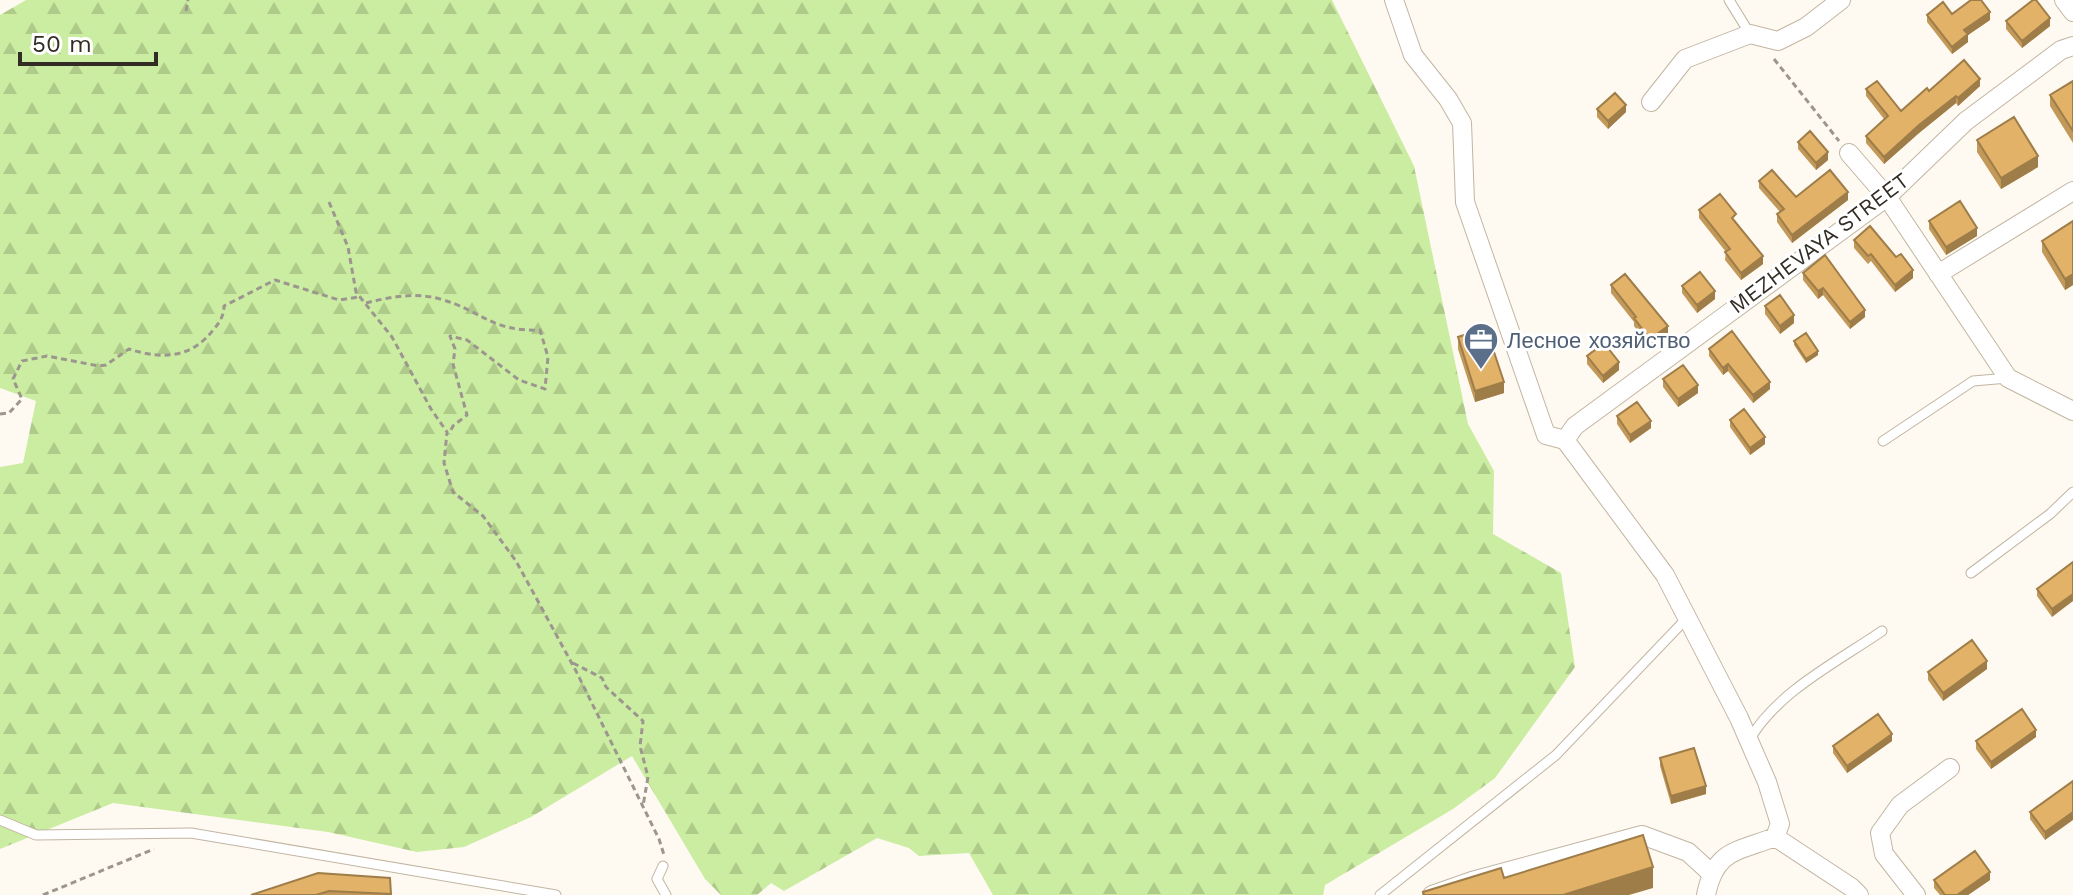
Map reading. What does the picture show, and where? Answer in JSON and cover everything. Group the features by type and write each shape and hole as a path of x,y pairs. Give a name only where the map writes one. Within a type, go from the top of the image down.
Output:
{"street":[{"path":"1394,0 1413,55 1448,99 1462,123 1465,202 1546,435 1565,440 1665,575 1767,782 1780,824 1775,837 1722,858 1711,873 1706,895"},
{"path":"1651,102 1685,59 1750,34 1778,41 1806,27 1841,0"},
{"path":"2064,0 2073,12"},
{"name":"MEZHEVAYA STREET","path":"1565,440 1575,426 1887,197 1966,121 2061,50 2073,46"},
{"path":"1849,153 1887,197 2008,378 2073,411"},
{"path":"1938,274 2073,191"},
{"path":"1916,895 1884,854 1880,833 1886,820 1900,805 1950,768"},
{"path":"1432,895 1472,881 1642,835 1688,852 1711,873"},
{"path":"1775,837 1859,895"}],"lane":[{"path":"1729,0 1750,34"},
{"path":"1883,441 1973,381 2008,378"},
{"path":"1971,573 2050,514 2073,492"},
{"path":"1380,895 1556,755 1686,619"},
{"path":"1749,741 1759,723 1775,705 1882,631"},
{"path":"0,820 36,835 191,833 556,895"},
{"path":"663,866 657,879 666,895"}],"path":[{"path":"186,11 188,0"},
{"path":"1750,34 1766,49 1849,153"},
{"path":"329,202 348,247 356,292 392,337 447,432 444,463 453,492 483,516 504,542 571,662 643,806 665,857 663,866"},
{"path":"0,414 9,413 22,399 13,379 22,361 47,356 99,366 106,365 129,349 155,356 172,356 202,343 217,326 225,311 224,306 275,280 339,300 359,297"},
{"path":"365,303 397,295 440,299 493,324 517,331 540,330 548,357 545,389 519,380 467,340 450,336 455,349 453,364 467,415 453,426 447,438"},
{"path":"571,662 602,678 606,687 643,721 640,746 648,777 643,806"},
{"path":"43,895 191,833"}],"green space":[{"path":"26,0 1332,0 1414,166 1468,424 1494,471 1493,534 1561,573 1575,667 1495,778 1453,809 1325,885 1323,895 993,895 969,853 919,856 909,848 877,838 784,891 771,883 757,895 721,895 705,879 632,756 531,817 464,847 417,852 328,832 113,803 0,849 0,467 23,463 36,401 0,388 0,15"}],"building":[{"path":"1971,0 1981,0 1990,12 1964,30 1968,34 1952,47 1927,15 1943,2 1952,14"},
{"path":"2033,0 2050,18 2022,41 2006,21"},
{"path":"1964,60 1980,79 1919,125 1884,157 1866,136 1888,116 1866,89 1877,81 1901,111"},
{"path":"2073,81 2073,131 2050,95"},
{"path":"1615,93 1626,105 1608,121 1597,109"},
{"path":"2014,117 2038,156 2001,178 1977,140"},
{"path":"1810,131 1828,152 1816,163 1798,142"},
{"path":"1772,170 1796,197 1830,170 1848,192 1792,235 1777,214 1784,209 1759,181"},
{"path":"1720,194 1736,214 1732,218 1763,256 1741,273 1725,252 1730,249 1699,210"},
{"path":"1960,201 1977,228 1946,247 1929,221"},
{"path":"2073,221 2073,274 2065,279 2042,241"},
{"path":"1870,226 1896,257 1901,254 1913,270 1895,285 1871,254 1868,256 1854,240"},
{"path":"1825,255 1865,310 1850,322 1823,288 1818,291 1803,273"},
{"path":"1700,272 1715,291 1697,305 1682,286"},
{"path":"1625,274 1668,326 1650,339 1611,285"},
{"path":"1780,295 1794,315 1780,326 1765,306"},
{"name":"Лесное хозяйство","path":"1486,328 1504,382 1475,391 1458,337"},
{"path":"1732,331 1770,382 1753,395 1728,364 1723,368 1709,349"},
{"path":"1806,333 1818,351 1806,359 1794,341"},
{"path":"1604,343 1619,362 1603,376 1587,356"},
{"path":"1683,365 1698,385 1678,399 1663,379"},
{"path":"1637,402 1651,421 1630,435 1617,416"},
{"path":"1744,409 1765,437 1750,448 1730,420"},
{"path":"2073,562 2073,594 2052,609 2037,589"},
{"path":"1972,640 1987,661 1943,693 1928,672"},
{"path":"2022,709 2036,730 1991,762 1976,741"},
{"path":"1878,714 1892,734 1847,766 1833,746"},
{"path":"1694,748 1706,786 1671,796 1660,758"},
{"path":"2073,781 2073,812 2045,832 2030,812"},
{"path":"1643,835 1653,867 1563,895 1424,895 1423,892 1501,868 1504,878"},
{"path":"1975,851 1990,872 1957,895 1945,895 1934,880"},
{"path":"318,873 390,878 391,894 329,891 316,895 251,895"}],"place":[{"name":"Лесное хозяйство","path":"1481,371"}]}
